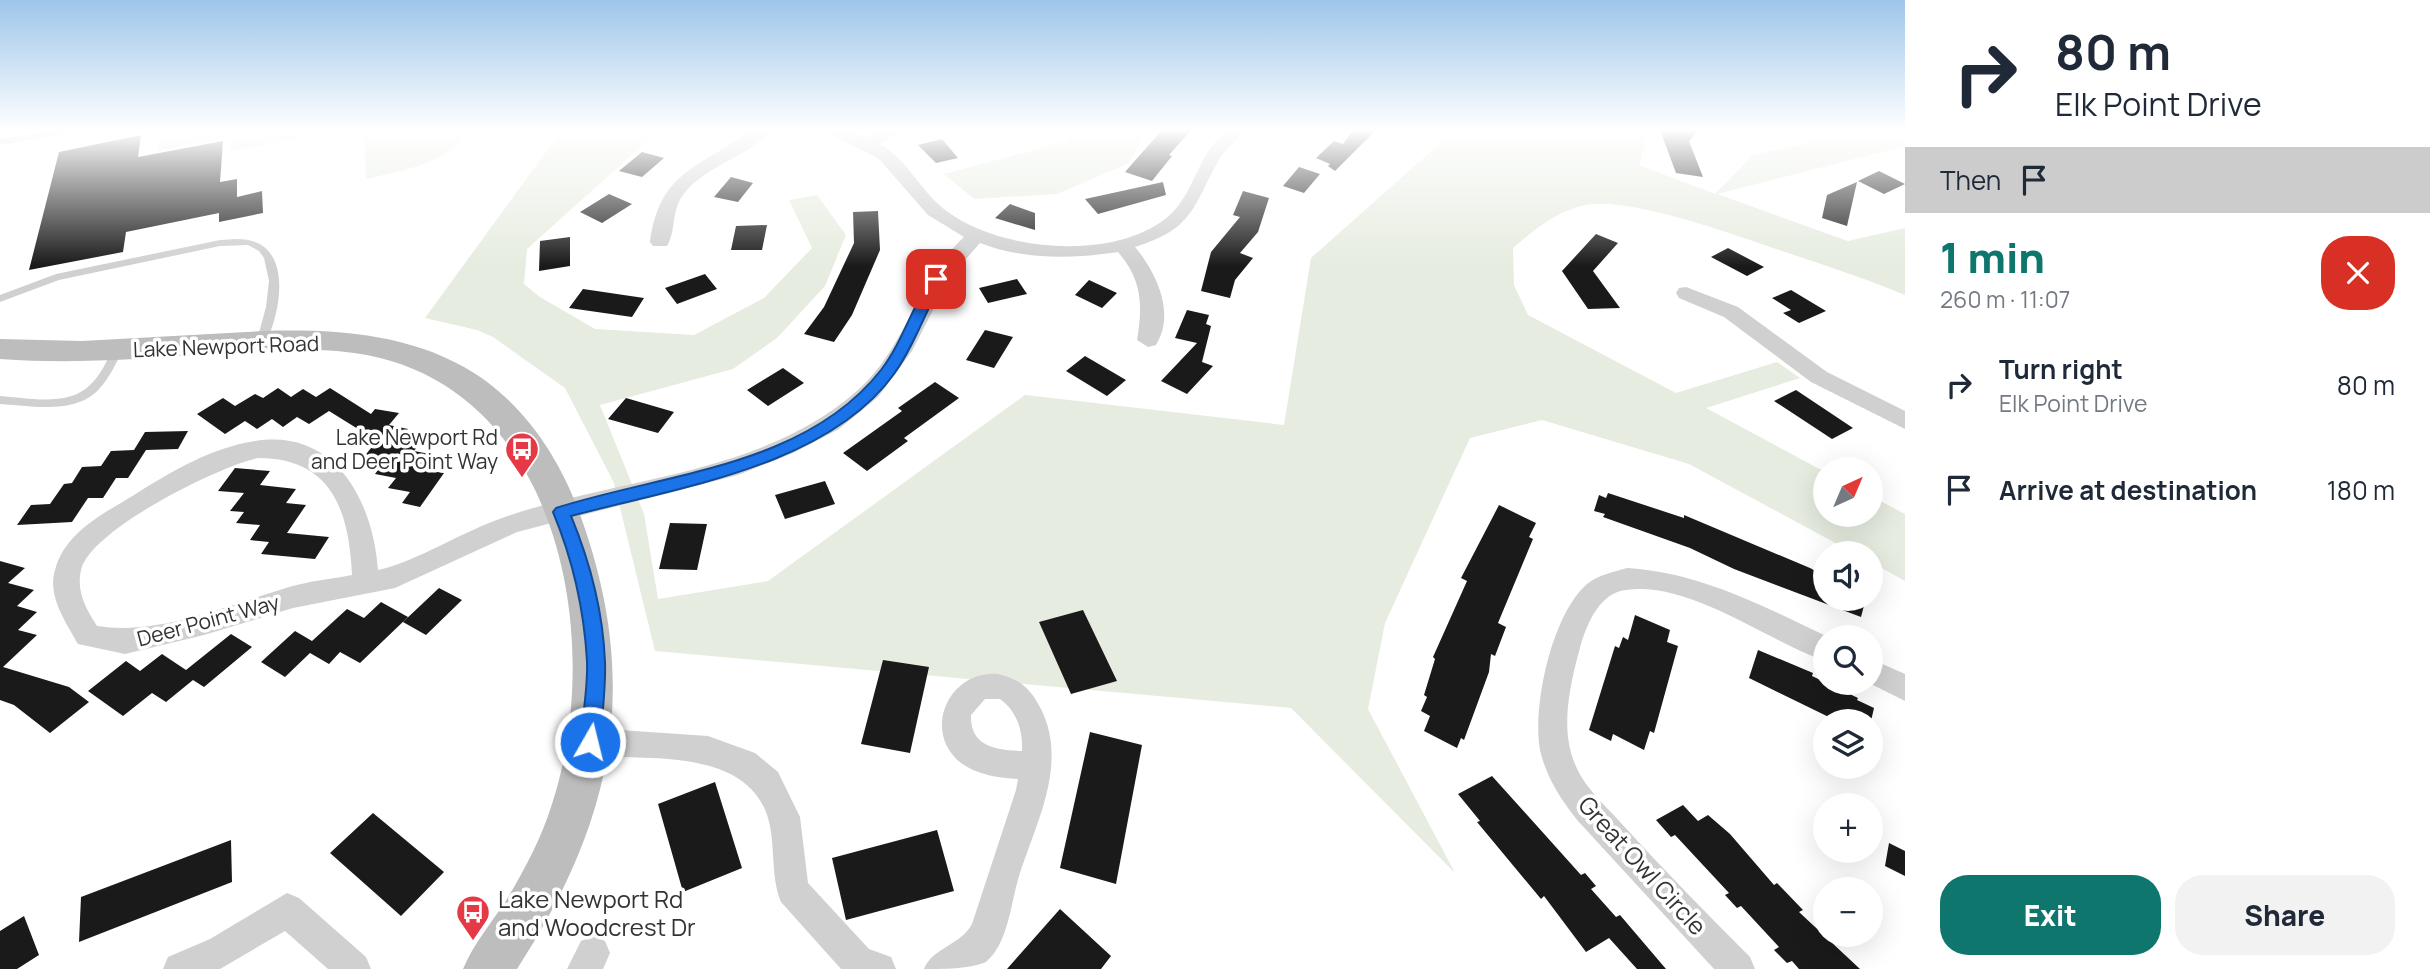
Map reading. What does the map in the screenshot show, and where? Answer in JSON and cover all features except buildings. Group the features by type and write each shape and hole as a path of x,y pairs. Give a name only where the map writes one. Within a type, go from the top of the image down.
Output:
{"street":[{"path":"660,242 664,211 681,184 691,175"},
{"path":"903,175 930,208 944,219 977,235 1031,249 1058,251 1122,245 1151,235 1182,214 1191,203 1203,175"},
{"name":"Deer Point Way","path":"366,584 363,545 353,505 336,480 317,462 286,449 258,449 221,458 180,478 103,527 76,552 67,571 67,599 88,636 125,642 204,624 293,597 366,584 395,577 466,542 512,524 738,466 773,454 833,422 869,393 888,370 944,267 977,235"},
{"path":"1122,245 1140,264 1153,291 1148,340"},
{"path":"1686,293 1731,312 1819,377 1905,421"},
{"name":"Lake Newport Road","path":"0,349 70,353 262,340 344,343 384,349 427,363 485,397 508,418 528,442 544,469 578,552 590,605 596,663 590,742 575,801 554,857 510,938 488,969"},
{"name":"Great Owl Circle","path":"1738,969 1583,803 1560,766 1550,716 1569,635 1587,602 1607,584 1643,579 1680,587 1741,607 1813,643"},
{"path":"1883,677 1905,688"},
{"path":"590,742 708,750 744,764 767,782 784,817 793,890 859,964 879,969"},
{"path":"941,969 981,943 1030,793 1035,766"},
{"path":"180,969 222,951 287,910 354,969"}],"lane":[{"path":"0,299 56,277 152,256 244,241 256,244 271,261 271,317 262,340"},
{"path":"0,400 71,401 83,397 99,382 118,350"}],"shaded area":[{"path":"529,175 609,175 527,249 524,284 540,297 595,329 694,335 764,298 812,248 789,200 817,195 846,235 825,286 777,338 733,369 600,405 644,514 658,599 768,581 1025,395 1284,425 1311,258 1404,175 1666,175 1715,194 1733,175 1791,175 1717,194 1848,241 1905,228 1905,295 1848,273 1667,214 1598,204 1581,206 1562,213 1513,248 1514,285 1528,315 1676,393 1777,362 1800,378 1706,408 1813,466 1813,527 1883,527 1883,502 1905,514 1905,581 1883,569 1883,541 1832,541 1689,464 1542,420 1470,438 1385,623 1368,709 1455,873 1291,708 655,651 614,483 565,388 493,337 477,330 425,318"},
{"path":"945,175 1101,175 1057,194 974,199"}],"place":[{"name":"Lake Newport Rd and Deer Point Way","path":"522,479"},
{"name":"Lake Newport Rd and Woodcrest Dr","path":"473,942"}],"route":[{"path":"590,742 595,709 596,663 590,605 578,552 562,512 738,466 773,454 833,422 869,393 888,370 901,351 936,279"}]}
